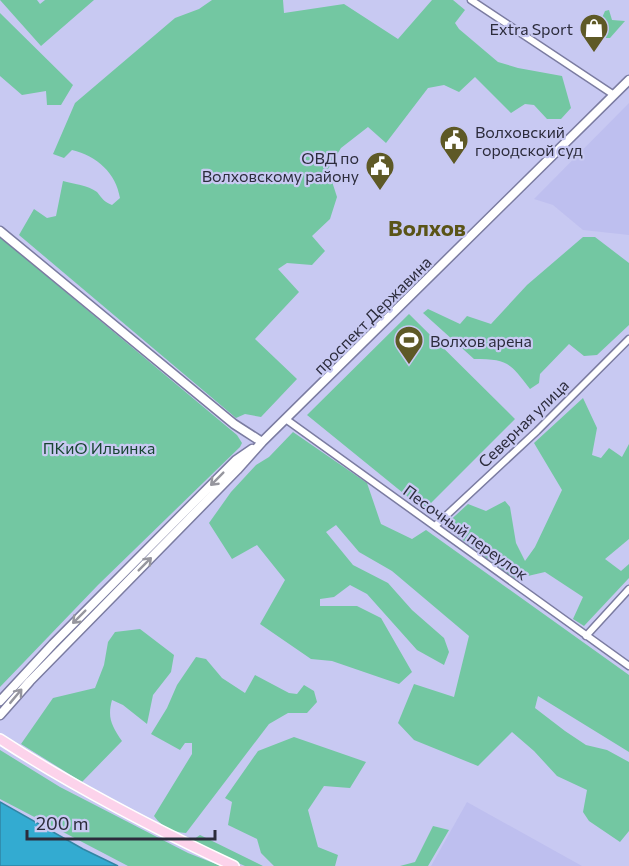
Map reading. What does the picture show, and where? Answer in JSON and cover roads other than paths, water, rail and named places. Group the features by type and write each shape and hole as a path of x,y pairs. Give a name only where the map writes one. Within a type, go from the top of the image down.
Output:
{"main road":[{"name":"проспект Державина","path":"0,701 52,644 236,460 262,442 287,420 629,80"},
{"path":"0,231 234,424 262,442"},
{"name":"проспект Державина","path":"2,714 30,681 262,442"},
{"path":"0,740 100,800 234,866"}],"street":[{"path":"471,0 614,95"},
{"name":"Северная улица","path":"435,526 537,431 629,339"},
{"name":"Песочный переулок","path":"287,420 629,666"},
{"path":"586,636 629,590"}],"place":[{"name":"Extra Sport","path":"594,54"},
{"name":"Волховский городской суд","path":"454,166"},
{"name":"ОВД по Волховскому району","path":"380,192"},
{"name":"Волхов арена","path":"409,366"}],"district":[{"name":"Волхов","path":"427,227"}],"park label":[{"name":"ПКиО Ильинка","path":"99,447"}]}
